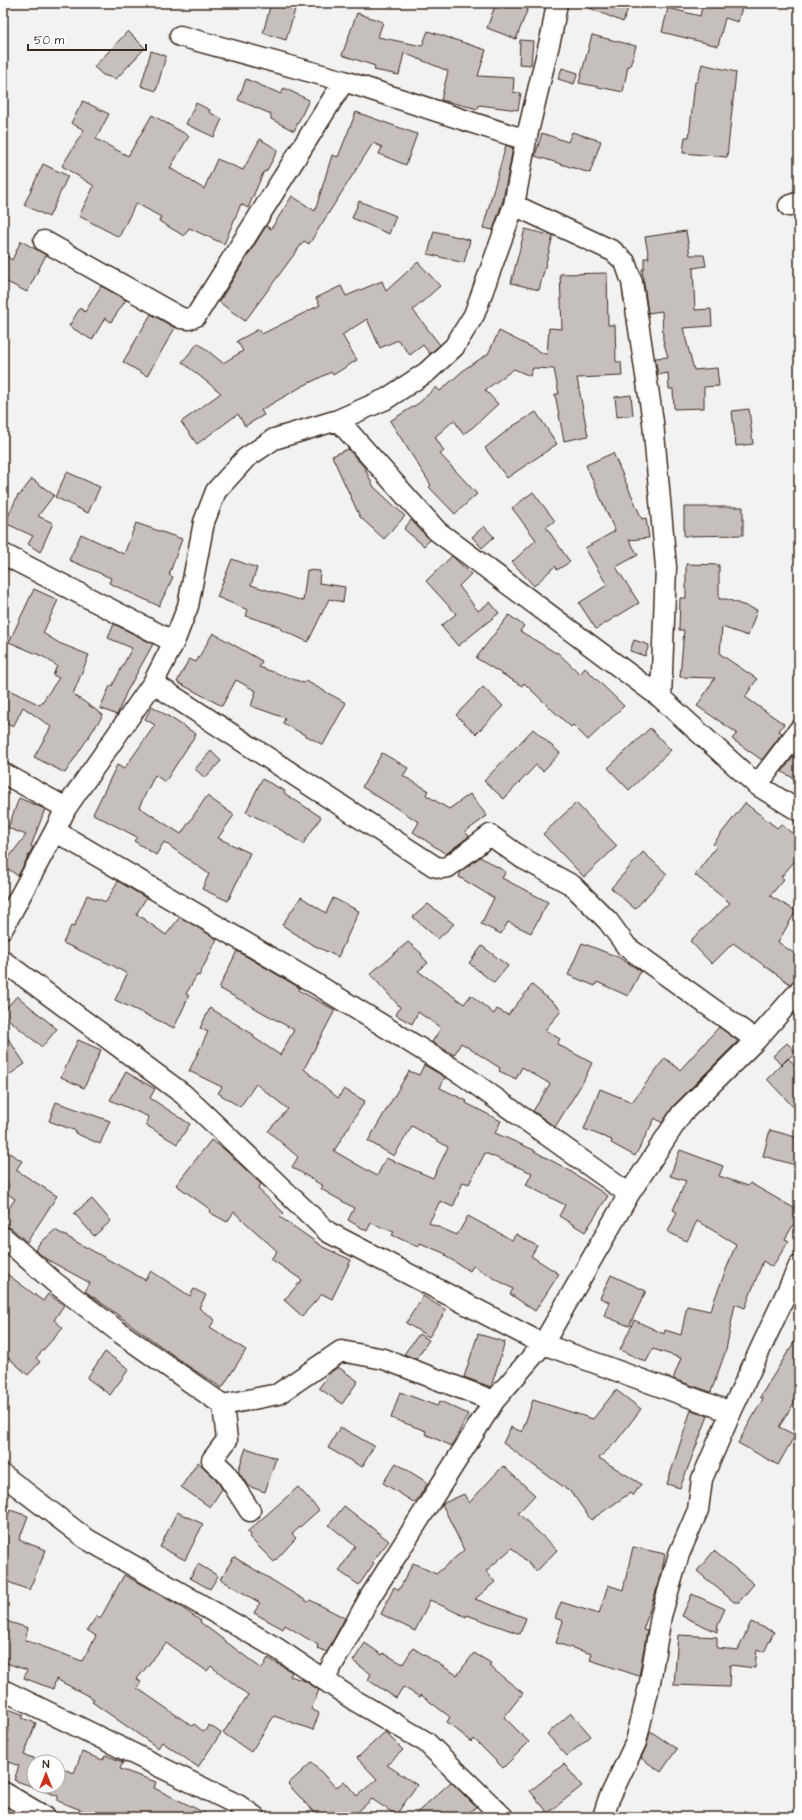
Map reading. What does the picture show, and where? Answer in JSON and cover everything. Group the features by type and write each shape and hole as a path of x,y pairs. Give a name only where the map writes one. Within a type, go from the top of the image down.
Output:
{"street":[{"path":"3,928 56,831 66,808 153,683 174,642 188,606 204,522 216,491 246,458 274,439 338,420 386,399 427,372 454,347 474,315 514,205 526,140 552,32 557,3"},
{"path":"180,36 344,81 526,140"},
{"path":"44,241 181,318 189,319 196,316 344,81"},
{"path":"514,205 613,251 625,262 632,282 654,422 666,567 661,698"},
{"path":"338,420 437,531 661,698 757,785 799,811"},
{"path":"3,554 174,642"},
{"path":"153,683 434,866 441,868 448,867 490,835 522,858 572,885 608,921 627,947 756,1040"},
{"path":"757,785 799,730"},
{"path":"3,773 66,808"},
{"path":"56,831 316,984 463,1075 629,1194"},
{"path":"3,961 183,1094 328,1232 543,1344 731,1412"},
{"path":"324,1680 370,1597 494,1401 543,1344 629,1194 682,1113 756,1040 799,991"},
{"path":"3,1237 54,1282 119,1332 223,1405 278,1394 341,1351 384,1359 494,1401"},
{"path":"603,1817 608,1801 636,1742 650,1682 661,1616 679,1554 698,1510 702,1479 731,1412 799,1266"},
{"path":"223,1405 227,1440 212,1460 225,1472 250,1511"},
{"path":"3,1475 85,1538 278,1649 354,1700 426,1742 503,1817"},
{"path":"3,1690 238,1805 255,1817"},
{"path":"3,1792 45,1817"}],"building":[{"path":"271,3 297,3 286,40 263,33"},
{"path":"496,3 530,3 516,39 487,28"},
{"path":"578,3 630,3 623,22"},
{"path":"703,3 743,3 738,22 725,18 718,46 662,32 668,8 700,16"},
{"path":"357,13 383,22 378,37 422,46 428,31 486,50 478,76 514,78 513,92 521,93 518,110 479,105 478,109 441,100 448,71 404,53 399,75 374,70 375,66 342,55"},
{"path":"128,31 145,48 116,79 103,75 94,67"},
{"path":"592,35 636,46 630,66 628,66 623,92 579,83"},
{"path":"520,40 533,41 531,65 519,64"},
{"path":"151,51 166,56 156,91 141,86"},
{"path":"702,64 736,72 727,157 683,153 685,137 689,137 695,82 697,82"},
{"path":"562,68 578,73 574,84 558,79"},
{"path":"246,79 281,94 284,88 309,100 294,131 271,119 271,114 238,100"},
{"path":"83,101 109,114 96,139 128,156 152,115 189,136 170,168 204,189 217,159 243,170 260,139 278,150 266,172 264,171 248,208 241,204 224,244 189,228 184,236 159,221 161,217 136,203 119,237 79,216 94,186 62,166 84,130 71,123"},
{"path":"196,103 210,110 209,112 222,119 214,137 186,124"},
{"path":"356,112 417,134 406,165 379,154 382,147 373,143 309,244 304,241 245,321 219,302 266,226 271,229 292,196 315,211 332,155 338,157"},
{"path":"572,132 601,141 590,173 535,156 542,133 568,142"},
{"path":"506,145 513,148 503,200 493,230 483,228"},
{"path":"43,164 68,176 49,217 24,205"},
{"path":"359,201 396,216 389,234 352,218"},
{"path":"525,229 553,236 539,290 511,283"},
{"path":"434,231 470,240 464,263 428,254"},
{"path":"686,231 690,255 704,255 706,266 693,268 695,310 711,309 712,326 683,328 694,370 717,368 719,386 704,387 704,408 674,409 673,389 669,389 668,373 658,375 655,358 668,357 663,340 662,311 648,313 642,269 644,269 644,258 649,258 645,237"},
{"path":"21,241 46,255 27,292 3,280 3,253 12,260"},
{"path":"418,262 440,286 413,310 440,345 430,354 423,345 410,355 398,340 380,348 367,319 342,335 357,360 333,375 331,372 261,410 264,415 245,426 238,414 197,444 181,422 221,393 182,362 198,343 223,363 243,351 237,341 259,329 262,334 320,305 316,298 341,286 346,296 382,281 386,291"},
{"path":"607,273 608,325 615,325 616,362 621,362 622,376 577,378 588,436 564,441 555,394 559,394 554,369 533,368 530,376 514,369 485,390 498,404 472,428 463,434 454,420 435,437 444,451 440,454 477,494 455,514 429,487 431,485 390,421 419,403 436,387 440,391 466,368 488,354 499,331 547,355 549,328 562,329 560,274"},
{"path":"101,286 126,300 111,322 105,318 92,340 69,326 80,308 85,312"},
{"path":"151,314 175,328 147,376 123,362"},
{"path":"631,395 633,415 617,417 615,397"},
{"path":"749,409 753,444 736,446 732,411"},
{"path":"536,412 557,444 507,478 485,448 513,426"},
{"path":"348,449 364,467 374,487 405,516 384,539 360,517 332,456"},
{"path":"613,453 642,519 646,518 649,538 629,540 638,555 616,567 639,603 596,629 579,603 607,585 585,548 615,531 586,465"},
{"path":"67,472 100,487 88,513 55,497"},
{"path":"32,479 54,495 38,516 53,523 40,552 28,544 33,536 5,523 18,495 19,496"},
{"path":"533,492 555,521 546,527 570,562 557,570 555,566 534,586 512,562 536,540 512,508"},
{"path":"684,507 743,507 743,535 684,536"},
{"path":"411,520 430,540 424,546 404,529"},
{"path":"136,523 182,539 169,575 173,577 159,606 109,583 111,578 69,560 81,534 124,554"},
{"path":"484,526 494,537 482,548 472,537"},
{"path":"452,556 471,574 459,586 478,611 490,602 499,613 458,646 441,626 456,614 426,581"},
{"path":"232,559 257,568 251,585 303,601 307,570 320,571 319,583 345,587 343,602 329,599 308,642 280,629 281,627 246,616 248,610 217,597"},
{"path":"686,564 719,565 719,599 726,599 757,610 748,636 722,627 720,654 757,679 745,697 784,724 779,731 782,733 762,760 732,739 737,733 697,706 715,678 680,677 684,630 679,630 680,598 686,598"},
{"path":"34,589 58,600 43,633 59,643 89,655 73,694 103,715 65,773 34,757 51,727 23,707 13,727 3,722 3,687 40,705 59,678 53,675 57,666 44,657 9,642"},
{"path":"509,615 524,626 520,631 556,653 557,652 580,674 585,668 624,706 588,740 573,725 571,727 524,683 522,686 476,658"},
{"path":"114,624 153,644 126,693 117,715 100,708 110,686 112,686 132,648 108,638"},
{"path":"213,633 262,661 259,667 304,683 306,681 346,703 323,745 283,723 285,718 251,706 256,691 236,680 222,706 177,682 189,659 196,662"},
{"path":"634,640 649,645 645,656 630,651"},
{"path":"483,687 503,706 476,734 456,715"},
{"path":"152,706 196,734 165,782 155,775 139,807 181,834 207,796 234,815 218,838 250,853 228,901 202,889 209,874 164,842 156,855 134,841 137,837 93,814 117,765 124,769 155,725 145,719"},
{"path":"650,728 671,750 629,790 608,768"},
{"path":"533,729 560,753 543,771 536,765 504,799 484,781"},
{"path":"799,749 799,781 782,772"},
{"path":"211,751 221,761 205,778 195,769"},
{"path":"382,753 408,768 403,776 428,790 426,795 449,809 470,794 487,816 465,832 469,836 446,854 413,832 419,822 362,787"},
{"path":"262,779 285,791 284,793 321,817 303,844 276,827 246,812"},
{"path":"19,798 45,809 31,846 33,847 18,876 3,865 26,835 8,828"},
{"path":"576,803 617,846 584,877 543,834"},
{"path":"745,803 777,828 781,824 799,839 799,856 781,877 784,879 770,896 796,911 778,942 799,957 799,976 790,984 733,943 712,964 690,941 730,903 695,875 716,847 713,844"},
{"path":"643,852 667,874 635,909 611,888"},
{"path":"480,857 506,872 502,878 548,902 531,933 508,922 501,934 481,924 494,898 459,877 461,871"},
{"path":"118,881 146,898 136,915 145,919 166,935 180,917 217,939 199,976 197,975 186,994 189,996 174,1028 115,1000 127,974 112,965 63,943 71,926 74,927 87,895 106,902"},
{"path":"301,897 326,913 333,898 359,911 338,957 311,944 282,925"},
{"path":"428,904 454,924 438,939 413,917"},
{"path":"408,942 422,954 421,955 428,963 418,971 464,1004 471,995 494,1014 497,1009 508,1015 532,985 562,1010 545,1030 560,1039 557,1044 592,1063 583,1082 555,1127 533,1111 550,1084 522,1067 516,1079 499,1071 500,1068 461,1043 454,1055 432,1042 441,1028 418,1012 412,1024 396,1015 400,1007 370,974"},
{"path":"582,943 618,957 641,971 628,996 597,982 595,986 568,975"},
{"path":"482,946 508,966 494,983 469,963"},
{"path":"237,951 300,988 298,990 335,1010 304,1069 338,1098 344,1089 365,1101 334,1151 377,1176 386,1158 433,1178 448,1147 412,1126 394,1156 368,1141 409,1071 419,1075 424,1065 445,1077 440,1088 467,1101 466,1103 501,1121 495,1133 534,1150 567,1169 608,1196 585,1232 559,1216 565,1205 526,1185 532,1173 485,1153 469,1184 463,1182 453,1207 440,1201 429,1223 457,1235 468,1216 512,1240 516,1234 537,1246 531,1256 559,1274 535,1311 510,1294 513,1289 473,1266 470,1271 445,1256 446,1254 420,1243 418,1247 392,1235 394,1232 371,1223 367,1231 348,1220 354,1208 321,1189 323,1186 292,1167 298,1157 268,1131 288,1109 256,1084 240,1107 218,1093 222,1087 189,1071 208,1032 200,1028 210,1008 254,1035 253,1037 280,1055 294,1030 219,988"},
{"path":"17,996 57,1029 42,1047 3,1015 3,1012"},
{"path":"719,1027 738,1041 674,1105 662,1123 655,1118 635,1156 611,1143 612,1140 584,1129 600,1089 632,1102 665,1058 680,1070"},
{"path":"3,1031 25,1064 3,1079"},
{"path":"78,1040 101,1050 84,1088 61,1077"},
{"path":"787,1043 796,1052 781,1065 773,1056"},
{"path":"788,1058 799,1069 799,1113 767,1079"},
{"path":"126,1072 155,1089 150,1098 190,1124 177,1144 146,1125 149,1117 110,1100"},
{"path":"56,1102 110,1121 100,1144 75,1133 76,1131 49,1121"},
{"path":"770,1130 799,1138 799,1166 763,1156"},
{"path":"211,1140 224,1149 261,1184 258,1189 284,1213 280,1217 323,1247 351,1260 332,1299 322,1294 302,1316 284,1300 302,1280 271,1259 277,1251 234,1212 227,1222 209,1212 211,1210 176,1185"},
{"path":"3,1149 22,1161 16,1170 57,1196 27,1242 11,1228 3,1226 3,1217 15,1199 4,1191 9,1185 7,1183 3,1189"},
{"path":"680,1150 723,1166 719,1176 748,1186 750,1183 799,1211 799,1215 785,1239 789,1241 772,1267 763,1261 745,1308 735,1304 726,1350 711,1392 673,1379 681,1358 653,1349 646,1362 620,1350 634,1320 664,1334 665,1330 681,1335 687,1306 710,1311 736,1244 697,1221 687,1241 668,1232 677,1212 673,1210 686,1181 670,1176"},
{"path":"92,1199 111,1221 94,1236 74,1213"},
{"path":"55,1230 145,1280 151,1271 190,1296 194,1289 206,1295 199,1308 215,1320 210,1327 246,1350 222,1388 188,1366 85,1291 90,1283 46,1259 35,1250 38,1245"},
{"path":"3,1271 43,1301 48,1294 64,1305 54,1320 63,1328 36,1358 40,1362 28,1375 3,1353"},
{"path":"611,1275 646,1291 629,1326 604,1316 609,1302 600,1298"},
{"path":"423,1296 446,1310 429,1337 406,1323"},
{"path":"419,1334 429,1340 416,1359 404,1354"},
{"path":"478,1334 505,1342 491,1387 464,1377"},
{"path":"799,1334 799,1395 779,1427 795,1435 778,1465 738,1443 763,1399 760,1397"},
{"path":"105,1352 129,1369 110,1395 87,1378"},
{"path":"338,1367 358,1381 342,1404 319,1388 330,1373"},
{"path":"616,1390 641,1409 615,1443 599,1458 641,1484 633,1496 630,1493 591,1520 572,1493 503,1443 511,1427 522,1432 533,1400 593,1419"},
{"path":"400,1392 437,1406 440,1401 468,1414 452,1446 425,1434 426,1431 391,1418"},
{"path":"691,1410 708,1416 680,1488 667,1484"},
{"path":"340,1427 374,1446 362,1467 328,1448"},
{"path":"246,1448 276,1458 265,1492 248,1486 238,1471"},
{"path":"198,1462 216,1479 222,1489 210,1507 181,1487"},
{"path":"396,1463 428,1483 415,1503 383,1483"},
{"path":"503,1466 535,1495 518,1513 557,1550 537,1571 512,1548 486,1571 495,1582 475,1599 526,1618 520,1634 467,1615 466,1617 430,1600 415,1631 381,1614 394,1587 399,1590 413,1563 436,1574 464,1550 442,1504 464,1494 469,1503"},
{"path":"298,1487 319,1510 292,1534 296,1538 274,1562 249,1537 251,1534 247,1532"},
{"path":"344,1506 389,1541 372,1562 374,1563 359,1585 339,1571 355,1546 329,1525"},
{"path":"10,1510 28,1516 19,1540 46,1550 29,1590 3,1580 3,1519 6,1521"},
{"path":"177,1512 203,1524 185,1560 160,1547"},
{"path":"633,1547 665,1554 661,1576 643,1630 647,1631 639,1676 590,1660 592,1654 556,1643 563,1621 555,1618 561,1602 599,1614 608,1585 623,1590"},
{"path":"714,1551 754,1584 739,1602 734,1602 697,1571"},
{"path":"234,1557 308,1602 310,1600 345,1618 327,1652 317,1648 318,1645 285,1625 283,1629 254,1613 260,1603 220,1579"},
{"path":"198,1564 218,1576 210,1589 190,1578"},
{"path":"124,1575 178,1605 201,1621 200,1622 262,1669 268,1658 292,1672 290,1676 305,1681 319,1690 311,1709 319,1713 313,1730 274,1716 251,1752 223,1733 248,1695 211,1666 207,1671 166,1643 137,1679 141,1682 137,1688 192,1726 194,1724 204,1732 209,1725 221,1733 198,1767 162,1742 158,1748 92,1702 94,1699 56,1679 53,1689 24,1678 27,1670 3,1662 3,1620 28,1628 25,1640 82,1661 96,1636 87,1630 97,1616 100,1619"},
{"path":"692,1594 725,1609 718,1624 717,1632 682,1616"},
{"path":"751,1622 774,1632 764,1652 757,1649 755,1668 730,1665 729,1687 674,1685 678,1635 717,1637 717,1648 738,1650"},
{"path":"365,1643 382,1655 383,1653 403,1664 413,1648 457,1675 474,1653 491,1663 489,1666 523,1693 504,1717 529,1742 503,1768 474,1739 472,1742 447,1722 450,1717 421,1695 420,1697 403,1687 396,1698 368,1680 371,1674 353,1661"},
{"path":"3,1707 24,1715 22,1718 36,1723 24,1755 26,1756 26,1784 14,1780 19,1766 3,1760"},
{"path":"571,1713 591,1736 567,1756 547,1734"},
{"path":"650,1731 677,1749 661,1772 641,1758 647,1745"},
{"path":"385,1732 403,1750 387,1765 417,1785 396,1815 372,1799 352,1817 318,1817 288,1784 312,1762 336,1788 344,1781 357,1796 377,1779 357,1758"},
{"path":"82,1752 103,1760 105,1755 123,1762 120,1769 156,1782 154,1788 213,1817 99,1817 58,1801 58,1796 52,1794 66,1794 66,1770 74,1773"},
{"path":"564,1764 582,1786 548,1813 530,1791"},
{"path":"451,1782 476,1807 464,1817 412,1817"}]}
